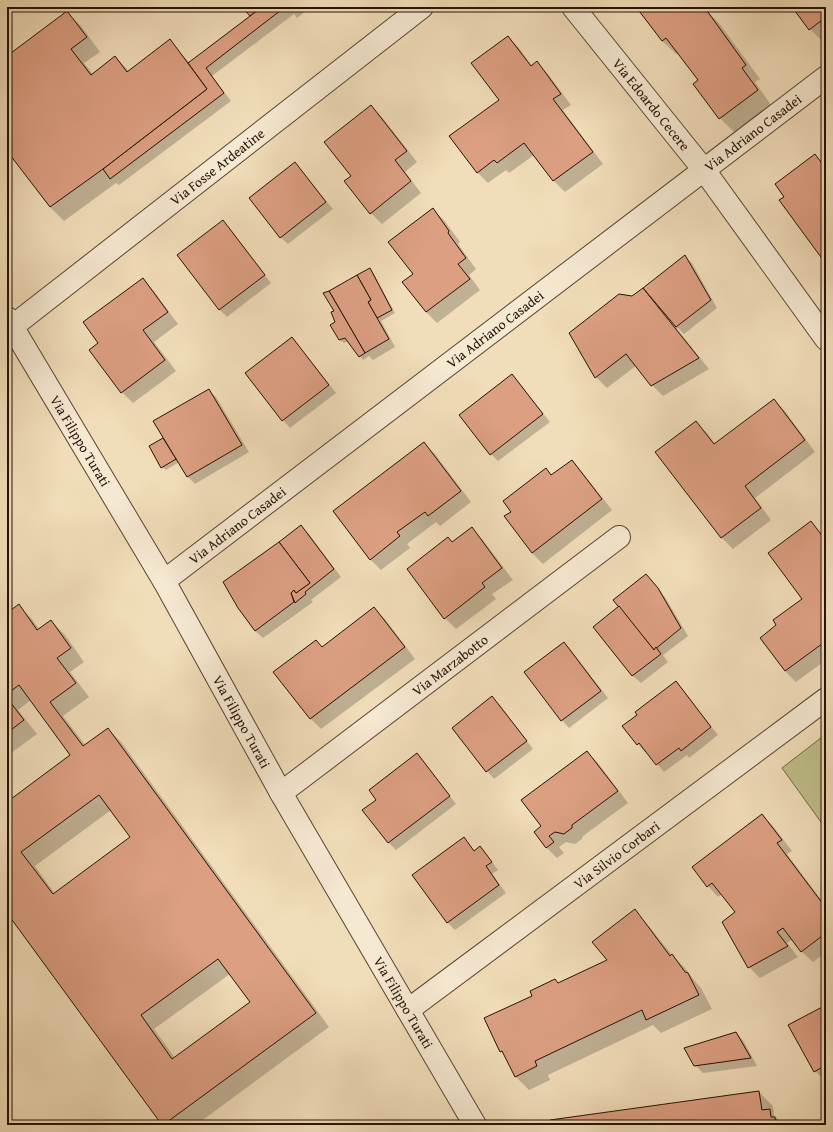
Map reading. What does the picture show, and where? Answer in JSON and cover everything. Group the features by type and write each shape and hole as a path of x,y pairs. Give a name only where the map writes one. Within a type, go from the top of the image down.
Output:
{"street":[{"name":"Via Fosse Ardeatine","path":"10,322 422,7"},
{"name":"Via Edoardo Cecere","path":"573,7 704,170 826,339"},
{"name":"Via Adriano Casadei","path":"164,581 826,77"},
{"name":"Via Filippo Turati","path":"10,322 164,581 281,793 475,1125"},
{"name":"Via Marzabotto","path":"281,793 619,537"},
{"name":"Via Silvio Corbari","path":"408,1010 826,699"}],"shaded area":[{"path":"826,734 826,829 782,768"}],"building":[{"path":"242,7 262,7 250,16"},
{"path":"262,7 285,7 206,68 224,93 110,179 103,169 207,89 188,63"},
{"path":"636,7 697,7 700,11 705,8 746,65 742,68 758,90 719,119 693,84 698,80 666,38 662,41"},
{"path":"792,7 826,7 826,17 809,30"},
{"path":"67,11 87,37 71,49 91,75 115,56 127,72 170,39 207,89 103,169 50,207 7,151 7,56"},
{"path":"508,36 531,66 537,61 561,94 553,99 593,152 553,181 524,143 497,163 494,160 477,173 449,136 499,100 471,63"},
{"path":"371,105 407,151 395,160 411,181 370,214 344,181 351,176 324,142"},
{"path":"815,154 826,169 826,264 779,200 784,197 775,184"},
{"path":"295,162 326,202 280,238 249,198"},
{"path":"433,208 449,231 448,233 466,258 458,264 470,279 426,312 402,282 413,274 388,242"},
{"path":"223,220 265,275 219,310 177,255"},
{"path":"685,255 711,300 676,327 643,288"},
{"path":"370,268 392,310 377,318 368,302 371,300 357,275"},
{"path":"357,275 371,300 368,302 389,339 365,353 329,291"},
{"path":"143,278 168,312 143,330 165,360 121,393 89,350 98,343 83,322"},
{"path":"643,288 699,358 651,386 626,354 595,378 569,333 619,294 632,296"},
{"path":"329,291 365,353 359,357 345,338 339,340 330,325 335,322 331,312 334,311 323,293"},
{"path":"292,337 329,385 282,421 245,373"},
{"path":"512,374 543,414 490,455 459,415"},
{"path":"209,389 242,445 187,477 153,421"},
{"path":"774,399 805,440 745,486 761,508 721,538 655,452 696,421 714,444"},
{"path":"163,438 176,459 161,468 149,446"},
{"path":"424,442 461,491 428,516 425,512 397,532 400,536 370,560 333,511"},
{"path":"572,460 602,499 532,553 504,516 511,512 503,501 546,468 551,475"},
{"path":"811,521 826,541 826,641 785,671 760,638 776,625 773,620 802,599 768,553"},
{"path":"301,525 334,569 305,592 306,594 295,603 291,593 294,590 296,593 310,583 279,542"},
{"path":"472,527 502,568 482,583 485,587 444,619 407,569 448,537 452,542"},
{"path":"279,542 310,583 296,593 294,590 291,593 294,602 255,631 238,608 223,582"},
{"path":"646,574 658,588 681,628 654,650 613,600"},
{"path":"19,604 37,630 51,620 71,648 57,658 76,683 50,702 83,746 108,728 316,1013 163,1125 7,913 7,802 70,755 19,685 7,694 7,613","holes":["99,795 130,837 53,894 21,852","218,959 250,1002 172,1059 141,1015"]},
{"path":"619,606 654,650 656,647 661,654 632,676 593,627"},
{"path":"374,607 405,647 310,719 273,672 316,640 322,647"},
{"path":"564,642 601,691 561,721 524,672"},
{"path":"676,681 711,727 681,751 679,748 656,765 639,743 637,745 622,726 637,715 635,712"},
{"path":"492,696 527,741 486,772 452,728"},
{"path":"7,698 24,720 7,733"},
{"path":"587,751 618,791 572,825 572,828 564,834 555,832 549,836 554,842 546,848 534,832 541,826 521,800"},
{"path":"417,753 450,796 388,843 362,810 376,800 369,790"},
{"path":"762,814 782,840 777,843 826,908 826,933 801,952 783,928 777,932 788,946 748,968 722,922 735,912 712,883 707,887 692,867"},
{"path":"464,837 474,851 480,846 492,862 486,866 499,885 447,923 412,875"},
{"path":"635,909 670,956 672,954 685,972 688,973 699,995 646,1020 642,1010 535,1061 537,1066 515,1077 502,1051 500,1052 484,1018 532,996 530,991 555,979 558,983 607,960 592,942"},
{"path":"826,1005 826,1065 814,1072 788,1025"},
{"path":"736,1032 751,1058 694,1066 684,1048"},
{"path":"759,1091 762,1110 770,1109 771,1117 775,1117 776,1125 551,1125 550,1120"}]}
